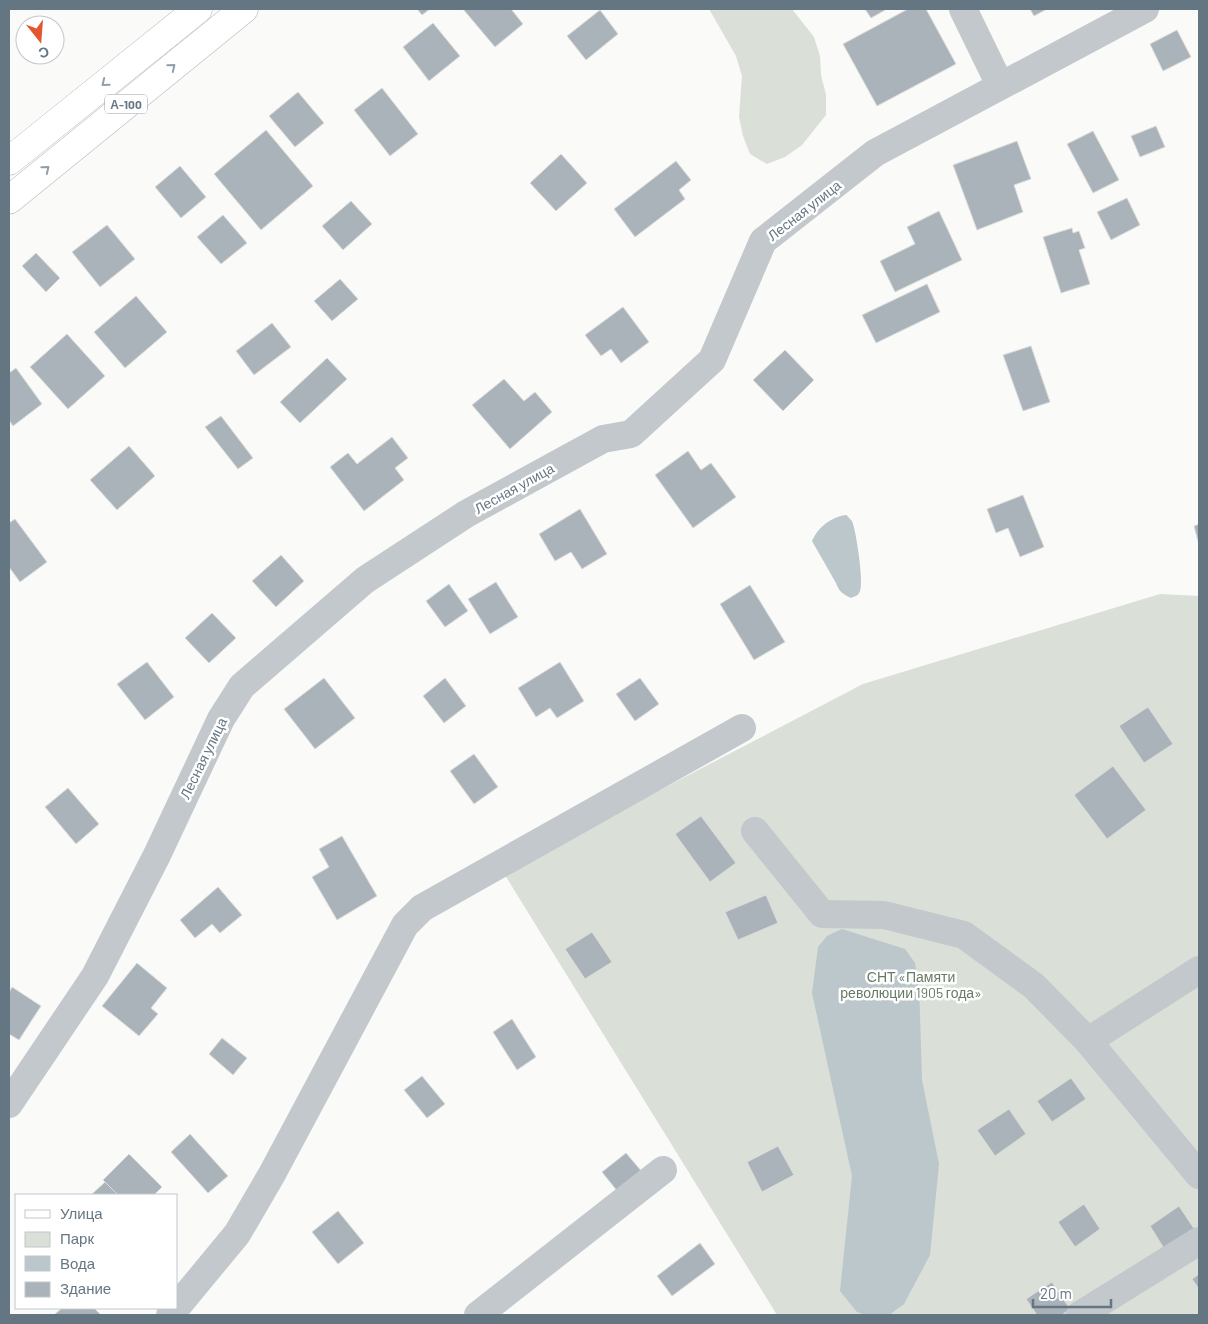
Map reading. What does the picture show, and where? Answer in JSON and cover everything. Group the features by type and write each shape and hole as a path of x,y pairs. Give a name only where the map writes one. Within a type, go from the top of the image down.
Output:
{"main road":[{"name":"А-100","path":"9,161 198,9"},
{"name":"А-100","path":"9,200 244,9"}],"street":[{"path":"963,9 1000,85"},
{"name":"Лесная улица","path":"9,1104 95,976 157,855 221,719 242,686 364,580 466,514 604,439 631,434 712,360 763,242 875,153 1145,9"},
{"path":"178,1305 237,1234 272,1174 405,925 422,908 742,728"},
{"path":"755,831 822,914 884,915 964,935 1034,986 1088,1041 1199,1175"},
{"path":"1088,1041 1199,970"},
{"path":"478,1315 663,1170"},
{"path":"1080,1315 1199,1241"}],"green space":[{"path":"709,9 792,9 814,37 820,56 821,75 826,95 826,115 802,145 785,157 767,164 750,154 743,136 739,117 742,76 736,56"},
{"name":"СНТ «Памяти революции 1905 года»","path":"1160,594 1199,596 1199,1315 777,1315 503,872 863,684"}],"water":[{"path":"846,515 854,526 861,578 859,593 851,598 840,590 812,541 818,531 826,524 835,518"},
{"path":"842,929 905,949 915,963 919,982 922,1080 939,1164 930,1255 904,1304 889,1315 866,1315 857,1312 840,1291 852,1176 812,993 818,947 827,936"}],"building":[{"path":"417,9 430,9 422,15"},
{"path":"463,9 511,9 523,24 495,47"},
{"path":"865,9 887,9 871,18"},
{"path":"908,9 926,9 956,64 877,106 843,44"},
{"path":"1030,9 1047,9 1034,16"},
{"path":"600,10 618,34 586,60 567,36"},
{"path":"433,23 460,56 429,81 403,47"},
{"path":"1177,30 1191,57 1163,71 1150,44"},
{"path":"382,88 418,134 390,156 354,110"},
{"path":"298,92 324,123 295,147 269,116"},
{"path":"1156,126 1165,147 1140,157 1131,136"},
{"path":"266,130 313,186 261,230 214,174"},
{"path":"1093,131 1119,180 1093,193 1067,144"},
{"path":"1017,141 1031,179 1014,185 1023,212 977,230 953,165"},
{"path":"561,154 587,183 556,211 530,183"},
{"path":"676,161 691,180 679,190 685,199 635,237 614,209"},
{"path":"180,166 206,197 181,218 155,187"},
{"path":"1127,198 1140,225 1111,240 1097,212"},
{"path":"351,201 372,224 343,250 322,226"},
{"path":"939,211 962,260 895,292 880,261 915,244 907,227"},
{"path":"223,215 247,243 221,264 197,237"},
{"path":"107,225 135,259 100,287 72,252"},
{"path":"1072,228 1073,233 1079,231 1085,248 1079,250 1090,284 1061,293 1043,237"},
{"path":"36,253 60,278 46,292 22,266"},
{"path":"340,279 358,299 332,321 314,301"},
{"path":"927,284 940,312 876,343 862,315"},
{"path":"136,296 167,332 125,368 94,332"},
{"path":"623,307 649,342 621,363 611,349 601,356 585,335"},
{"path":"272,323 291,347 254,375 236,351"},
{"path":"67,334 105,376 68,409 30,367"},
{"path":"1031,346 1050,402 1023,411 1003,355"},
{"path":"785,350 814,380 783,411 753,380"},
{"path":"327,358 347,379 300,423 280,402"},
{"path":"16,368 42,404 13,426 9,420 9,373"},
{"path":"504,379 524,401 535,392 552,412 510,449 472,405"},
{"path":"221,416 253,458 238,469 205,427"},
{"path":"392,437 408,458 395,468 404,480 364,511 330,467 348,453 357,464"},
{"path":"129,446 155,476 117,510 90,480"},
{"path":"688,451 701,470 711,463 736,497 693,528 655,475"},
{"path":"1023,495 1044,547 1020,557 1008,528 996,533 987,509"},
{"path":"580,509 607,554 582,569 571,552 555,561 539,534"},
{"path":"15,519 47,562 20,582 9,567 9,523"},
{"path":"1199,524 1199,545 1194,526"},
{"path":"281,555 304,581 276,607 252,581"},
{"path":"496,582 518,617 490,634 468,599"},
{"path":"449,584 468,611 445,627 426,601"},
{"path":"750,585 785,642 754,660 720,604"},
{"path":"212,613 236,638 209,663 185,638"},
{"path":"147,662 174,697 145,720 117,684"},
{"path":"560,662 584,701 557,718 550,708 536,717 518,688"},
{"path":"324,678 355,718 315,749 284,709"},
{"path":"445,678 466,706 444,723 423,696"},
{"path":"640,678 659,704 635,721 616,694"},
{"path":"1148,707 1173,744 1144,763 1119,726"},
{"path":"474,754 498,787 474,804 450,771"},
{"path":"1113,766 1146,810 1107,839 1074,795"},
{"path":"68,788 99,824 76,844 45,807"},
{"path":"701,816 736,863 710,882 675,834"},
{"path":"342,836 377,896 337,920 312,877 329,867 319,849"},
{"path":"218,887 242,915 220,933 212,924 195,938 180,920"},
{"path":"766,895 778,923 738,940 725,912"},
{"path":"592,932 612,962 585,979 565,949"},
{"path":"137,963 167,988 151,1008 158,1014 139,1036 102,1006"},
{"path":"12,987 41,1006 19,1040 9,1034 9,993"},
{"path":"512,1019 536,1057 517,1070 493,1032"},
{"path":"222,1038 247,1058 233,1075 209,1054"},
{"path":"422,1076 445,1104 427,1118 404,1090"},
{"path":"1071,1078 1086,1099 1052,1122 1037,1101"},
{"path":"1009,1109 1026,1134 995,1156 977,1130"},
{"path":"190,1134 228,1176 208,1193 171,1152"},
{"path":"778,1146 794,1175 762,1192 747,1162"},
{"path":"626,1153 643,1173 618,1192 602,1172"},
{"path":"129,1154 162,1187 155,1194 117,1194 103,1180"},
{"path":"105,1182 117,1194 92,1194"},
{"path":"1084,1204 1100,1229 1075,1247 1058,1222"},
{"path":"1179,1206 1195,1230 1165,1250 1150,1226"},
{"path":"338,1211 364,1243 338,1264 312,1232"},
{"path":"700,1243 715,1264 672,1296 657,1276"},
{"path":"1199,1274 1199,1289 1192,1279"},
{"path":"1052,1282 1070,1309 1062,1315 1037,1315 1026,1299"},
{"path":"61,1309 95,1309 101,1315 54,1315"}]}
